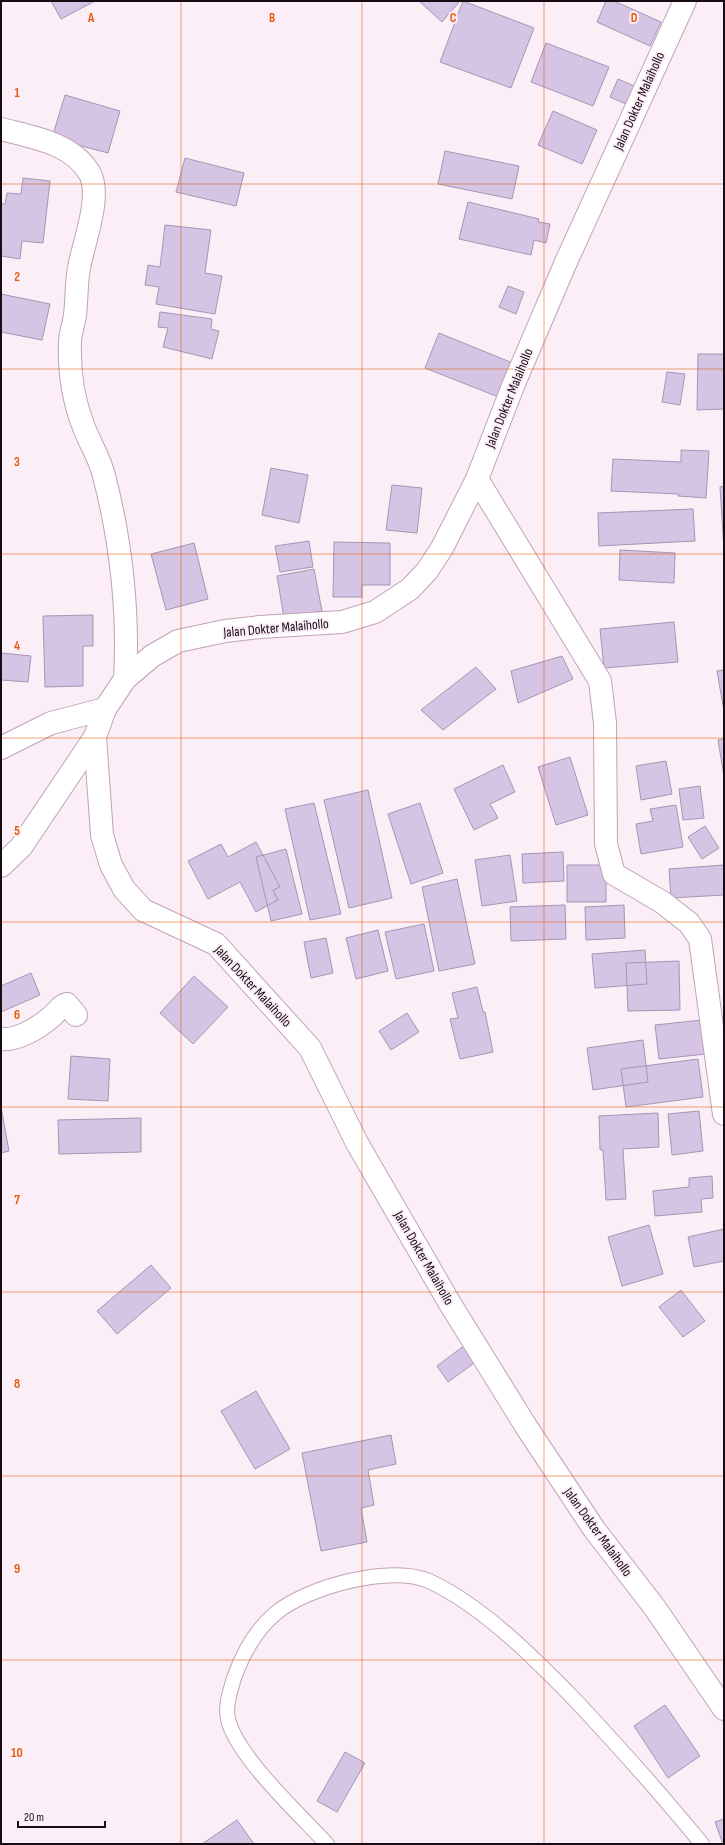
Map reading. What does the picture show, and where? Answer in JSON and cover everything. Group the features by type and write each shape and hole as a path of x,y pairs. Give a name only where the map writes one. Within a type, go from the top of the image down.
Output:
{"main road":[{"name":"Jalan Dokter Malaihollo","path":"685,1 566,262 513,386 477,479 442,548 427,571 410,590 375,612 342,622 260,626 225,631 178,641 152,656 125,679 105,709 95,737 102,836 111,865 124,889 143,910 216,944 310,1048 357,1143 449,1302 527,1428 594,1529 655,1608 724,1710"},
{"path":"1,129 68,150 90,174 94,188 93,204 79,269 75,315 70,341 72,376 75,401 82,424 104,474 114,519 119,550 127,642 125,679"},
{"path":"477,479 600,681 605,723 606,844 614,874 662,902 690,923 700,939 724,1114"},
{"path":"1,748 51,723 105,709"},
{"path":"1,866 21,846 95,737"},
{"path":"1,1039 9,1040 39,1026 51,1017 61,1006 67,1004 76,1015"}],"lane":[{"path":"327,1844 268,1781 243,1749 228,1722 227,1700 245,1652 258,1630 277,1612 306,1596 334,1584 372,1578 401,1576 427,1580 452,1594 500,1628 553,1677 656,1787 702,1844"}],"building":[{"path":"51,1 95,1 61,19"},
{"path":"419,1 460,1 442,22"},
{"path":"463,1 534,28 511,88 440,62"},
{"path":"606,1 614,1 661,22 650,46 597,22"},
{"path":"546,43 609,67 593,106 531,82"},
{"path":"618,79 634,86 626,104 610,97"},
{"path":"65,95 120,111 108,153 52,138"},
{"path":"553,111 597,130 582,164 538,145"},
{"path":"445,151 519,166 512,199 438,184"},
{"path":"185,158 244,173 236,206 176,192"},
{"path":"23,178 50,181 43,243 22,241 20,259 1,256 1,204 5,204 7,193 21,194"},
{"path":"468,202 539,219 538,222 550,224 546,243 534,240 531,255 459,239"},
{"path":"165,225 211,230 205,273 222,276 215,314 156,304 159,287 145,285 148,265 160,267"},
{"path":"508,286 524,292 516,314 499,307"},
{"path":"1,294 50,304 42,340 1,332"},
{"path":"160,312 212,319 211,329 219,331 212,359 163,347 168,328 158,327"},
{"path":"439,333 515,364 501,398 425,368"},
{"path":"698,354 724,354 724,409 697,410"},
{"path":"667,372 685,374 680,405 662,402"},
{"path":"681,450 709,451 706,498 678,496 679,494 611,491 613,459 681,462"},
{"path":"271,468 308,475 299,523 262,515"},
{"path":"392,485 422,488 417,533 386,530"},
{"path":"724,486 724,549 720,487"},
{"path":"693,509 695,541 599,546 598,513"},
{"path":"309,541 313,567 280,572 275,546"},
{"path":"334,542 390,543 390,585 362,585 362,597 333,597"},
{"path":"194,543 208,599 166,610 151,554"},
{"path":"620,550 675,553 674,583 619,580"},
{"path":"314,569 322,611 284,618 277,576"},
{"path":"93,615 93,646 83,646 83,686 45,687 43,616"},
{"path":"674,622 678,662 604,668 600,629"},
{"path":"1,653 31,656 28,682 1,680"},
{"path":"562,656 573,679 518,703 511,671"},
{"path":"476,667 496,689 443,730 421,710"},
{"path":"724,670 724,711 717,671"},
{"path":"724,739 724,776 718,740"},
{"path":"570,757 588,815 556,825 538,767"},
{"path":"666,761 672,794 641,800 636,766"},
{"path":"503,765 515,792 490,804 498,818 474,830 454,789"},
{"path":"700,786 704,818 683,820 679,789"},
{"path":"368,790 392,898 349,908 324,800"},
{"path":"314,803 341,914 310,920 285,809"},
{"path":"420,803 443,873 411,884 388,814"},
{"path":"676,805 683,847 641,854 636,824 653,821 650,809"},
{"path":"705,826 719,848 702,859 688,837"},
{"path":"256,842 280,887 273,890 278,900 256,912 240,882 208,899 188,861 221,844 228,857"},
{"path":"286,849 302,914 271,921 256,857"},
{"path":"563,852 564,881 523,883 522,854"},
{"path":"510,855 517,901 482,906 475,860"},
{"path":"567,865 606,865 606,902 567,902"},
{"path":"724,865 724,895 671,898 669,869"},
{"path":"457,879 475,964 439,971 422,887"},
{"path":"565,905 566,939 511,941 510,907"},
{"path":"624,905 625,938 586,940 585,907"},
{"path":"424,924 434,971 396,979 385,932"},
{"path":"378,930 388,971 356,979 346,938"},
{"path":"326,938 333,973 311,978 304,942"},
{"path":"645,950 647,984 595,988 592,954"},
{"path":"679,961 680,1010 628,1011 626,963"},
{"path":"31,973 40,995 1,1012 1,986"},
{"path":"194,976 228,1007 193,1044 160,1013"},
{"path":"477,987 483,1012 485,1012 493,1052 460,1059 450,1019 458,1018 452,993"},
{"path":"407,1013 419,1032 391,1050 379,1031"},
{"path":"702,1020 706,1054 659,1059 655,1025"},
{"path":"643,1040 648,1082 593,1090 587,1048"},
{"path":"71,1056 110,1059 108,1101 68,1099"},
{"path":"698,1059 703,1097 626,1107 621,1069"},
{"path":"1,1107 9,1151 1,1153"},
{"path":"699,1111 703,1151 672,1155 668,1114"},
{"path":"658,1113 659,1147 623,1149 626,1199 606,1200 603,1150 600,1150 599,1116"},
{"path":"141,1118 141,1152 59,1154 58,1120"},
{"path":"712,1176 713,1198 701,1199 702,1212 655,1216 653,1191 689,1187 689,1178"},
{"path":"649,1225 663,1274 622,1286 608,1237"},
{"path":"724,1229 724,1261 694,1267 688,1237"},
{"path":"151,1265 171,1288 117,1334 97,1311"},
{"path":"681,1290 705,1321 683,1337 659,1307"},
{"path":"465,1345 477,1361 448,1382 437,1366"},
{"path":"256,1391 290,1449 255,1469 221,1411"},
{"path":"391,1435 396,1464 368,1470 374,1505 361,1508 367,1542 321,1551 302,1453"},
{"path":"665,1705 700,1756 668,1778 634,1726"},
{"path":"345,1752 365,1763 337,1812 317,1801"},
{"path":"724,1819 724,1844 723,1844 715,1822"},
{"path":"237,1820 254,1844 202,1844"}]}
